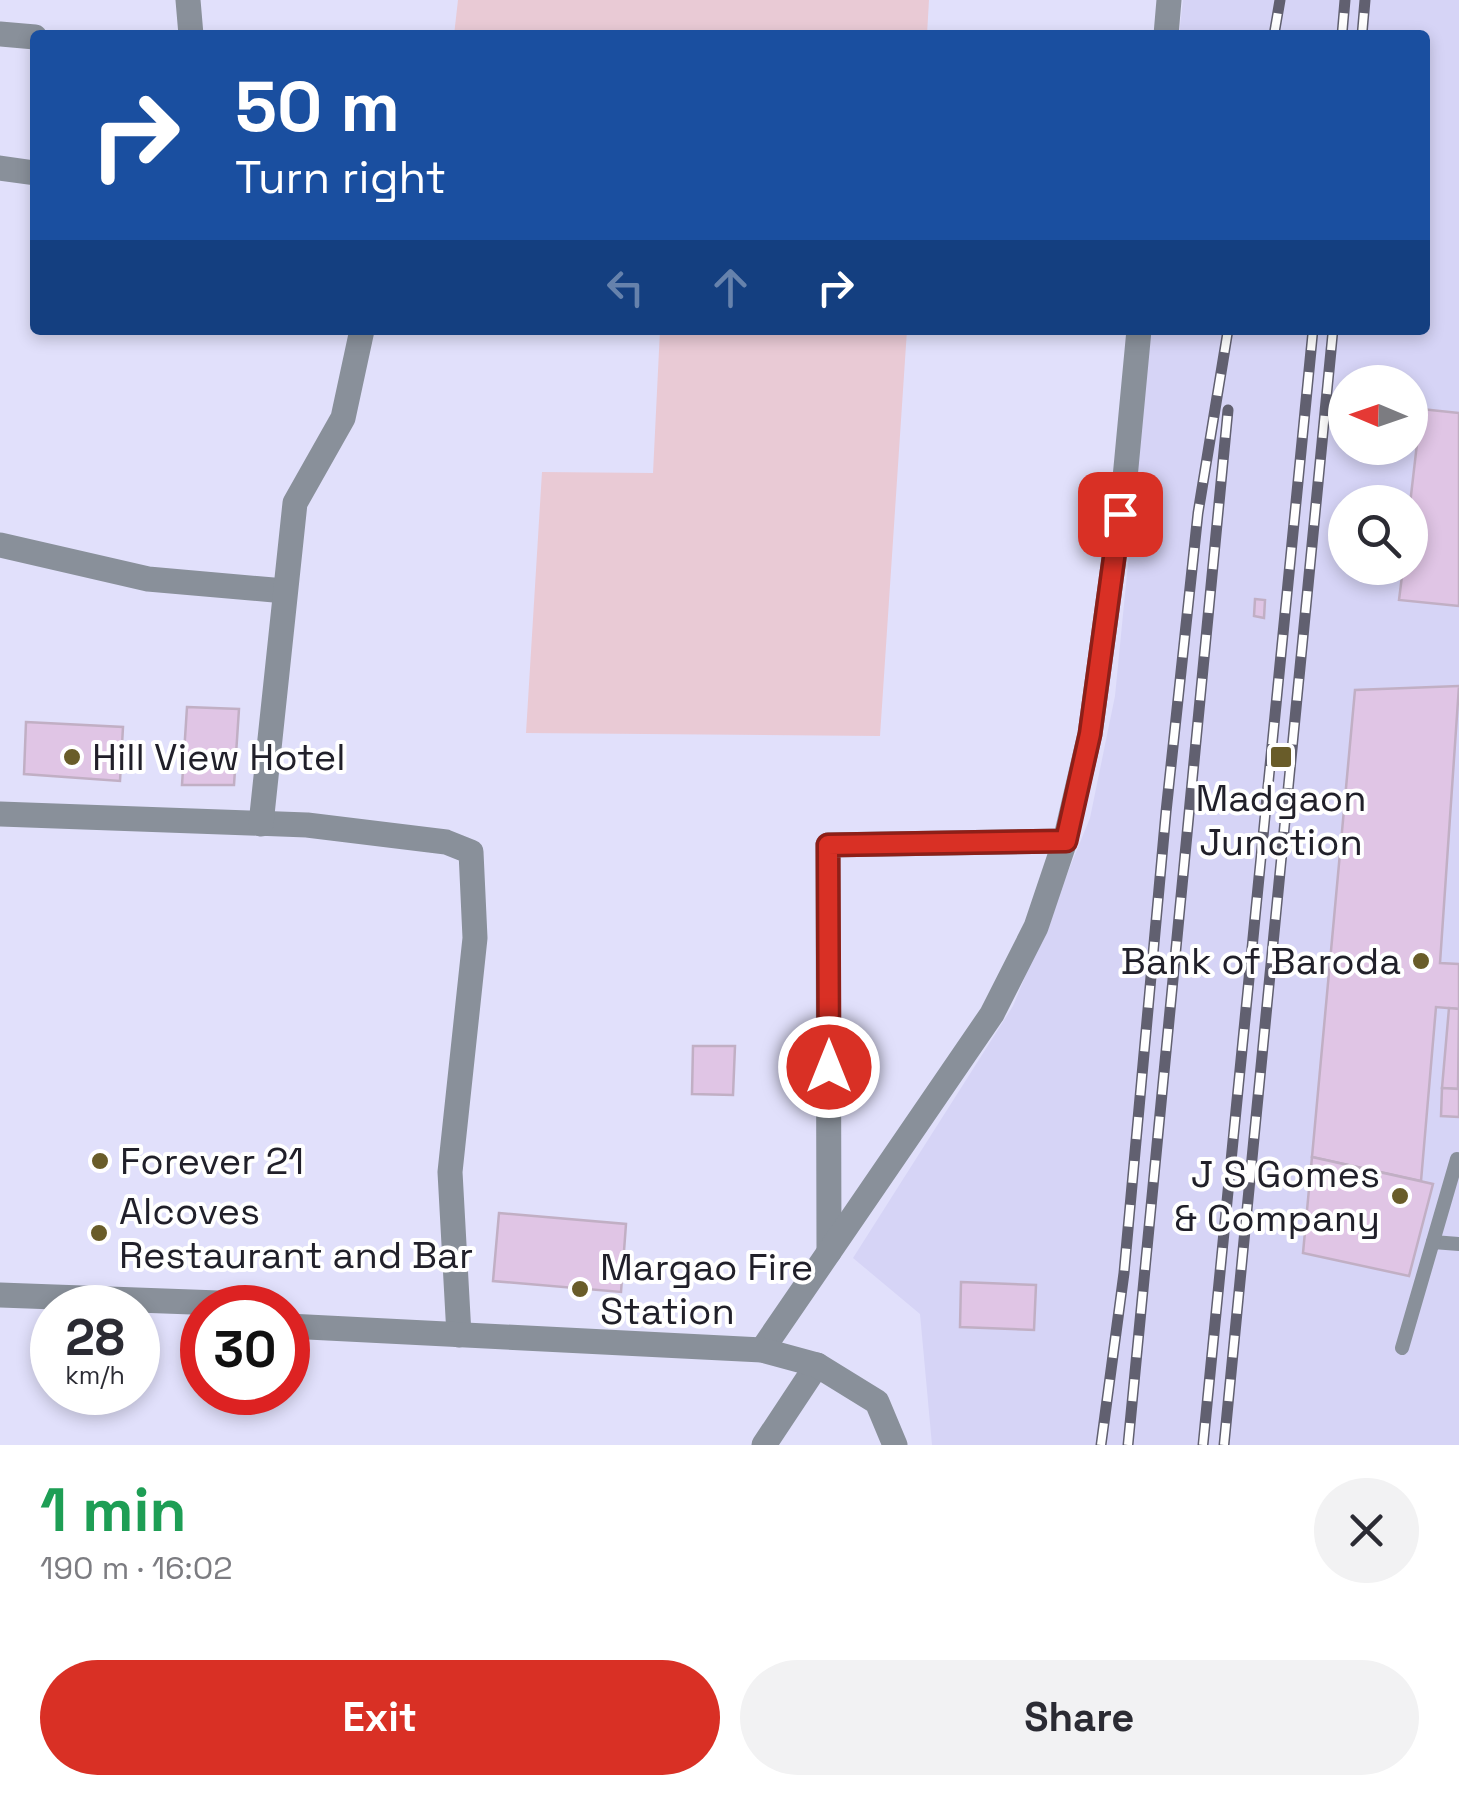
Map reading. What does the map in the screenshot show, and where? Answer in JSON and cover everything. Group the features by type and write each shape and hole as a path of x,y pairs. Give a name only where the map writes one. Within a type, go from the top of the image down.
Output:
{"street":[{"path":"188,0 191,30"},
{"path":"1166,30 1169,0"},
{"path":"0,34 30,37"},
{"path":"0,168 30,172"},
{"path":"261,824 295,503 343,418 361,335"},
{"path":"762,1350 992,1014 1036,927 1066,841 1090,734 1125,478 1139,335"},
{"path":"0,544 148,580 285,592"},
{"path":"0,814 307,825 446,842 471,852 475,938 450,1172 458,1335"},
{"path":"830,1252 828,845 1066,841"},
{"path":"0,1295 180,1301"},
{"path":"310,1327 762,1350 817,1364 877,1402 895,1445"},
{"path":"764,1445 817,1364"}],"lane":[{"path":"1402,1348 1457,1159"},
{"path":"1433,1242 1459,1244"}],"shaded area":[{"path":"458,0 929,0 927,30 455,30"},
{"name":"Madgaon Junction","path":"1183,0 1459,0 1459,1445 932,1445 920,1314 853,1258 1013,1006 1090,818 1115,696 1151,335 1430,335 1430,30 1180,30"},
{"path":"660,335 907,335 880,736 526,733 542,472 653,473"}],"building":[{"path":"1428,410 1459,413 1459,606 1399,600 1401,585 1428,585 1428,485 1412,485 1415,465 1428,465"},
{"path":"1255,599 1265,600 1264,618 1254,616"},
{"path":"1459,686 1440,963 1459,964 1459,1009 1436,1007 1421,1181 1312,1157 1355,690"},
{"path":"187,707 239,709 234,785 182,785"},
{"path":"26,722 123,727 120,781 24,774"},
{"path":"1449,1008 1459,1009 1458,1089 1442,1088"},
{"path":"693,1046 735,1046 733,1095 692,1094"},
{"path":"1442,1088 1459,1089 1459,1117 1441,1116"},
{"path":"1312,1157 1433,1184 1409,1276 1303,1253"},
{"path":"499,1213 626,1224 621,1292 493,1281"},
{"path":"961,1282 1036,1285 1034,1330 960,1327"}],"railway":[{"path":"1275,30 1280,0"},
{"path":"1342,30 1345,0"},
{"path":"1362,30 1365,0"},
{"path":"1101,1445 1124,1273 1198,513 1227,335"},
{"path":"1203,1445 1313,335"},
{"path":"1224,1445 1333,335"},
{"path":"1128,1445 1228,410"}],"place":[{"name":"Hill View Hotel","path":"72,757"},
{"name":"Madgaon Junction","path":"1281,757"},
{"name":"Bank of Baroda","path":"1421,961"},
{"name":"Forever 21","path":"100,1161"},
{"name":"J S Gomes & Company","path":"1400,1196"},
{"name":"Alcoves Restaurant and Bar","path":"99,1233"},
{"name":"Margao Fire Station","path":"580,1289"}],"route":[{"path":"829,1067 828,845 1066,841 1090,734 1120,514"}]}
